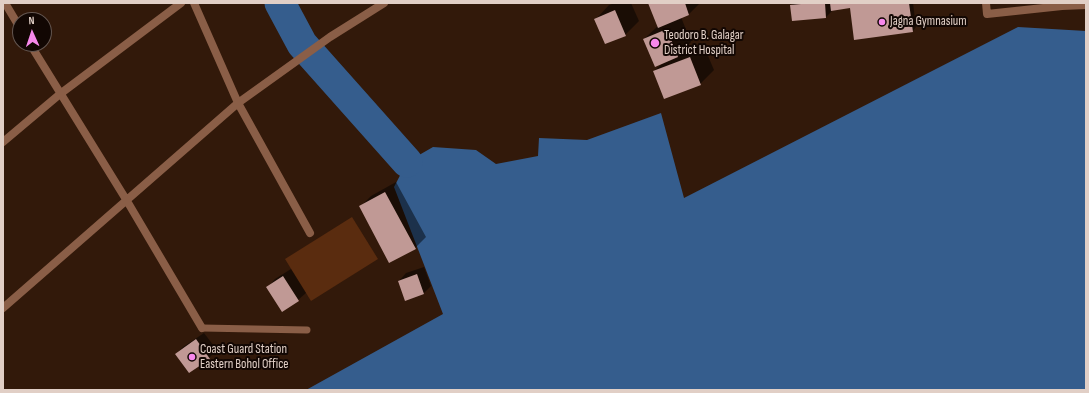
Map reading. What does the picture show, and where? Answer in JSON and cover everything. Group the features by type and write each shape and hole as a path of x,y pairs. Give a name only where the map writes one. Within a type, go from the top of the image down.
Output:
{"street":[{"path":"5,3 12,15"},
{"path":"3,142 60,94 181,3"},
{"path":"194,3 238,103 310,233"},
{"path":"3,308 128,201 238,103 300,60 330,37 384,3"},
{"path":"986,3 987,14 1086,5"},
{"path":"35,52 128,201 202,328"}],"lane":[{"path":"202,328 306,330"}],"shaded area":[{"path":"352,217 378,259 311,301 285,259"}],"water":[{"path":"1018,27 1086,31 1086,390 306,390 443,314 394,187 407,162 433,147 476,150 496,164 538,156 539,138 587,140 661,113 684,198"}],"building":[{"path":"648,3 685,3 689,15 658,28"},
{"path":"825,3 826,18 792,21 790,5"},
{"name":"Jagna Gymnasium","path":"830,3 909,3 913,32 854,40 850,8 831,11"},
{"path":"615,10 626,36 605,44 594,19"},
{"path":"667,29 678,57 655,67 643,39"},
{"path":"690,57 701,85 664,99 653,71"},
{"path":"385,192 416,249 389,263 359,206"},
{"path":"417,274 424,294 405,301 398,281"},
{"path":"283,276 299,301 282,312 266,287"},
{"name":"Coast Guard Station Eastern Bohol Office","path":"196,339 210,359 189,373 175,354"}],"waterway":[{"path":"280,3 302,44 407,162"}],"place":[{"name":"Jagna Gymnasium","path":"882,22"},
{"name":"Teodoro B. Galagar District Hospital","path":"655,43"},
{"name":"Coast Guard Station Eastern Bohol Office","path":"192,357"}]}
